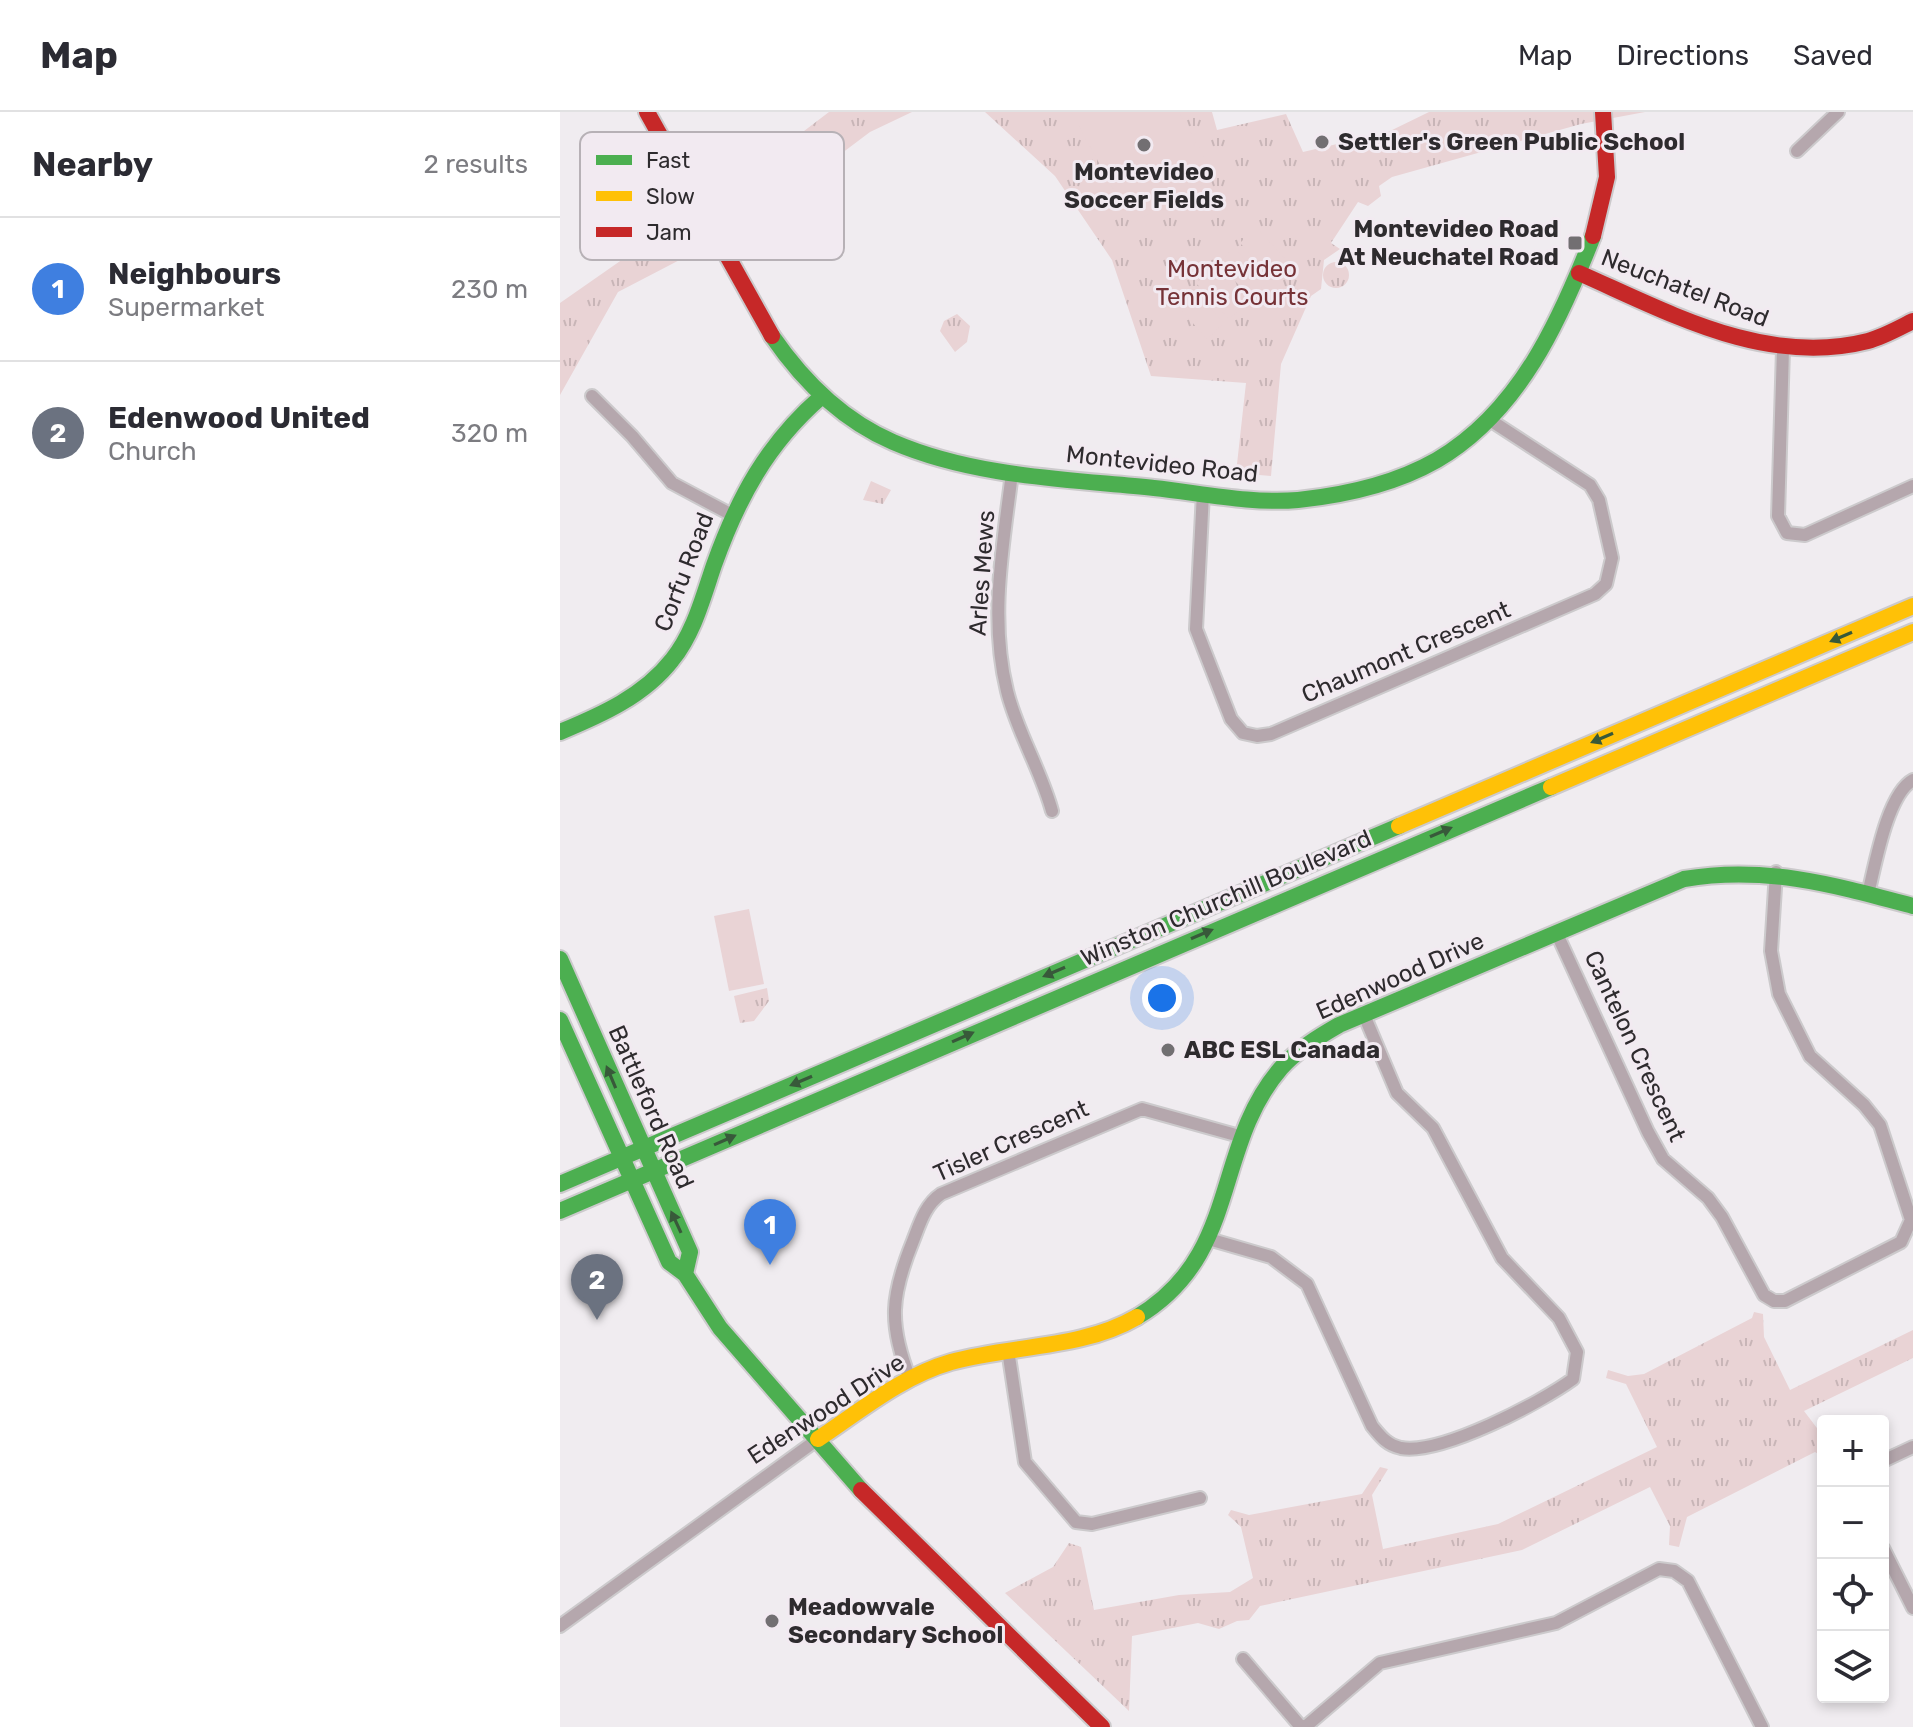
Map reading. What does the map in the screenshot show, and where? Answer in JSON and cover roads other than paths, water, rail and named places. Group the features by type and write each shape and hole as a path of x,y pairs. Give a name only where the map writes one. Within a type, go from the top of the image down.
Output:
{"street":[{"name":"Montevideo Road","path":"647,112 660,132"},
{"name":"Montevideo Road","path":"729,260 761,322 786,358 821,397 846,417 907,450 972,469 1296,500 1338,496 1377,488 1438,459 1490,420 1517,392 1539,359 1597,227 1610,169 1603,112"},
{"path":"1797,151 1838,112"},
{"name":"Neuchatel Road","path":"1579,273 1736,339 1783,349 1822,351 1848,348 1875,340 1913,321"},
{"path":"1783,349 1778,516 1787,533 1805,535 1913,486"},
{"path":"592,396 672,483 732,515"},
{"name":"Corfu Road","path":"560,732 608,713 642,689 673,660 692,626 740,492 796,417 821,397"},
{"name":"Chaumont Crescent","path":"1203,493 1196,629 1231,719 1243,733 1257,736 1271,734 1595,594 1606,584 1612,558 1605,513 1590,485 1490,420"},
{"name":"Arles Mews","path":"1012,473 998,587 997,631 1008,695 1036,760 1052,811"},
{"name":"Winston Churchill Boulevard","path":"560,1184 1913,606"},
{"name":"Winston Churchill Boulevard","path":"560,1211 1913,632"},
{"path":"1868,894 1893,806 1900,791 1913,780"},
{"name":"Edenwood Drive","path":"560,1626 818,1439 910,1379 946,1364 1085,1338 1135,1320 1183,1283 1212,1240 1254,1107 1280,1068 1309,1043 1364,1015 1684,879 1741,869 1776,872 1913,906"},
{"name":"Cantelon Crescent","path":"1557,934 1634,1107 1663,1159 1708,1198 1764,1295 1774,1301 1785,1301 1901,1242 1911,1220 1880,1125 1864,1105 1810,1056 1779,994 1771,951 1776,872"},
{"name":"Battleford Road","path":"560,959 690,1252 685,1274"},
{"path":"1212,1240 1271,1257 1307,1284 1372,1426 1387,1443 1404,1449 1478,1431 1573,1379 1577,1352 1559,1318 1502,1258 1433,1128 1397,1093 1364,1015"},
{"name":"Battleford Road","path":"560,1020 669,1262 685,1274 720,1328 913,1548 1102,1727"},
{"name":"Tisler Crescent","path":"910,1379 894,1327 896,1283 923,1215 941,1194 1142,1109 1243,1137"},
{"path":"1008,1350 1025,1462 1076,1522 1092,1524 1200,1498"},
{"path":"1889,1458 1913,1447"},
{"path":"1888,1559 1913,1608"},
{"path":"1243,1659 1303,1727 1380,1663 1538,1629 1659,1569 1674,1571 1688,1581 1762,1727"}],"place":[{"name":"Settler's Green Public School","path":"1322,142"},
{"name":"Montevideo Soccer Fields","path":"1144,145"},
{"name":"Montevideo Road At Neuchatel Road","path":"1575,243"},
{"name":"ABC ESL Canada","path":"1168,1050"},
{"name":"Neighbours","path":"770,1265"},
{"name":"Edenwood United","path":"597,1320"},
{"name":"Meadowvale Secondary School","path":"772,1621"}],"park label":[{"name":"Montevideo Tennis Courts","path":"1232,283"}]}
